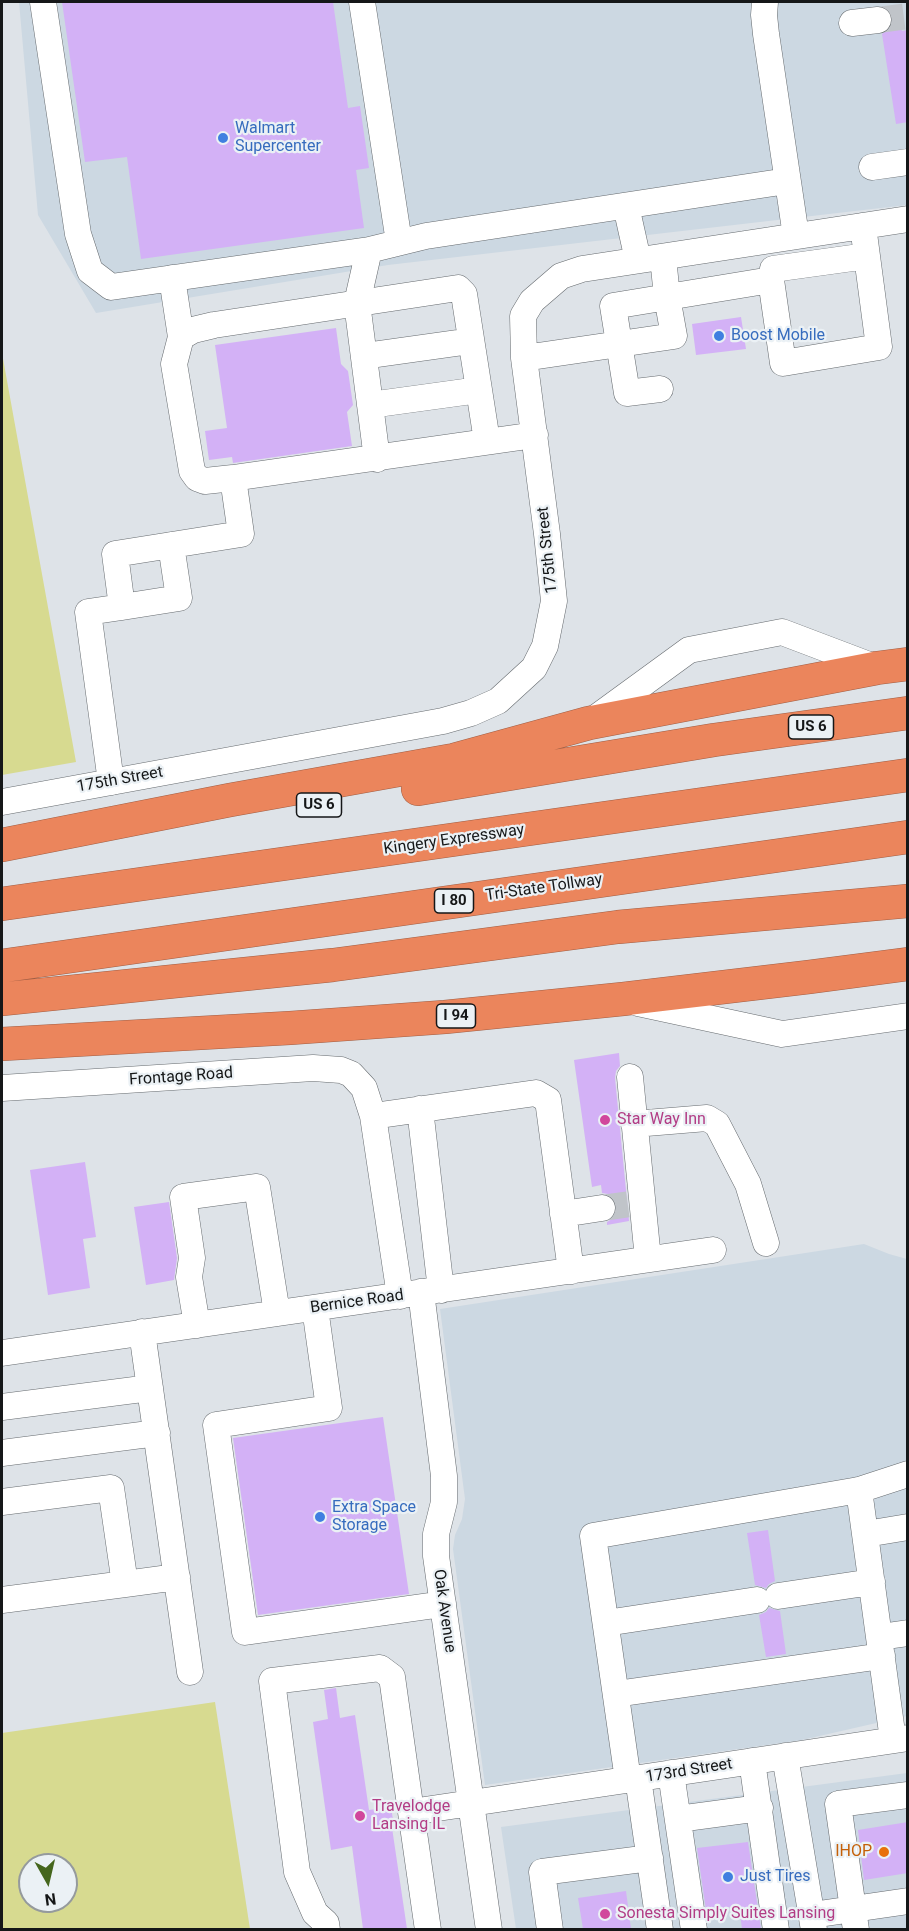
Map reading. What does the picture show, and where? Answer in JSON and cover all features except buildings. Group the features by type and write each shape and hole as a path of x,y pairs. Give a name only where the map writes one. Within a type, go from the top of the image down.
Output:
{"highway":[{"path":"2,845 230,800 454,760 589,723 892,666"},
{"name":"US 6","path":"2,857 714,740 908,713"},
{"name":"Kingery Expressway","path":"2,904 908,775"},
{"name":"Tri-State Tollway","path":"2,966 908,837"},
{"path":"796,911 908,888"},
{"path":"2,999 333,965 618,927 908,902"},
{"name":"I 94","path":"2,1044 423,1018 623,999 908,963"}],"street":[{"path":"43,2 78,234 90,271 111,286 369,250 426,236 787,181"},
{"path":"362,2 399,242"},
{"path":"765,2 764,15 796,236"},
{"path":"852,23 878,20"},
{"path":"872,167 908,162"},
{"path":"524,358 674,336 667,297 626,206"},
{"name":"175th Street","path":"2,802 443,721 471,713 498,701 534,668 544,646 554,601 524,358 523,316 532,301 561,276 582,269 908,219"},
{"path":"862,226 867,256 879,347 783,363 771,280 773,269 867,256"},
{"path":"369,250 357,303 377,459"},
{"path":"172,278 181,337 174,364 192,471 197,478 205,481 233,478 535,435"},
{"path":"660,389 627,393 613,306 771,280"},
{"path":"181,337 194,330 214,325 458,288 464,294 487,441"},
{"path":"363,356 471,341"},
{"path":"370,405 479,390"},
{"path":"122,607 115,554 241,534 233,478"},
{"path":"111,782 88,612 179,598 171,545"},
{"path":"589,723 689,650 782,632 892,666"},
{"path":"623,999 782,1034 908,1016"},
{"name":"Frontage Road","path":"2,1088 313,1068 341,1070 358,1080"},
{"path":"630,1077 636,1203 648,1259"},
{"name":"Oak Avenue","path":"358,1080 369,1098 421,1292 444,1476 444,1502 436,1534 436,1556 489,1929"},
{"path":"373,1116 536,1093 548,1100 571,1271"},
{"path":"420,1109 421,1292"},
{"path":"634,1124 707,1118 717,1124 748,1184 766,1243"},
{"path":"197,1325 189,1277 192,1258 183,1197 258,1187 277,1313"},
{"path":"563,1214 602,1208"},
{"name":"Bernice Road","path":"2,1353 713,1250"},
{"path":"315,1308 330,1408 216,1425 245,1632 442,1604"},
{"path":"142,1332 190,1672"},
{"path":"2,1407 150,1388"},
{"path":"2,1453 156,1433"},
{"path":"660,1929 650,1858 616,1695 593,1536 859,1490 908,1474"},
{"path":"2,1502 111,1488 125,1584"},
{"path":"859,1490 881,1647 897,1681 900,1739"},
{"path":"866,1534 908,1527"},
{"path":"2,1600 177,1577"},
{"path":"606,1623 872,1582"},
{"path":"616,1695 881,1647 908,1633"},
{"path":"327,1929 326,1923 315,1913 297,1872 272,1681 380,1668 392,1677 428,1929"},
{"name":"173rd Street","path":"411,1812 900,1739"},
{"path":"785,1756 813,1922 855,1919 908,1901"},
{"path":"752,1761 776,1929"},
{"path":"671,1773 694,1929"},
{"path":"855,1919 838,1804 908,1795"},
{"path":"678,1819 760,1808"},
{"path":"550,1929 542,1872 650,1858"}],"shaded area":[{"path":"19,2 907,2 907,205 388,265 96,313 38,215"},
{"path":"864,1244 907,1259 907,1716 802,1740 485,1785 453,1549 465,1499 440,1309"},
{"path":"907,1773 907,1929 516,1929 501,1827"}],"green space":[{"path":"2,353 76,762 2,775"},
{"path":"215,1702 250,1929 2,1929 2,1733"}],"tunnel":[{"path":"878,20 908,16"},
{"path":"602,1208 631,1204"}],"place":[{"name":"Walmart Supercenter","path":"223,138"},
{"name":"Boost Mobile","path":"719,336"},
{"name":"Star Way Inn","path":"605,1120"},
{"name":"Extra Space Storage","path":"320,1517"},
{"name":"Travelodge Lansing IL","path":"360,1816"},
{"name":"IHOP","path":"884,1852"},
{"name":"Just Tires","path":"728,1877"},
{"name":"Sonesta Simply Suites Lansing","path":"605,1914"}]}
